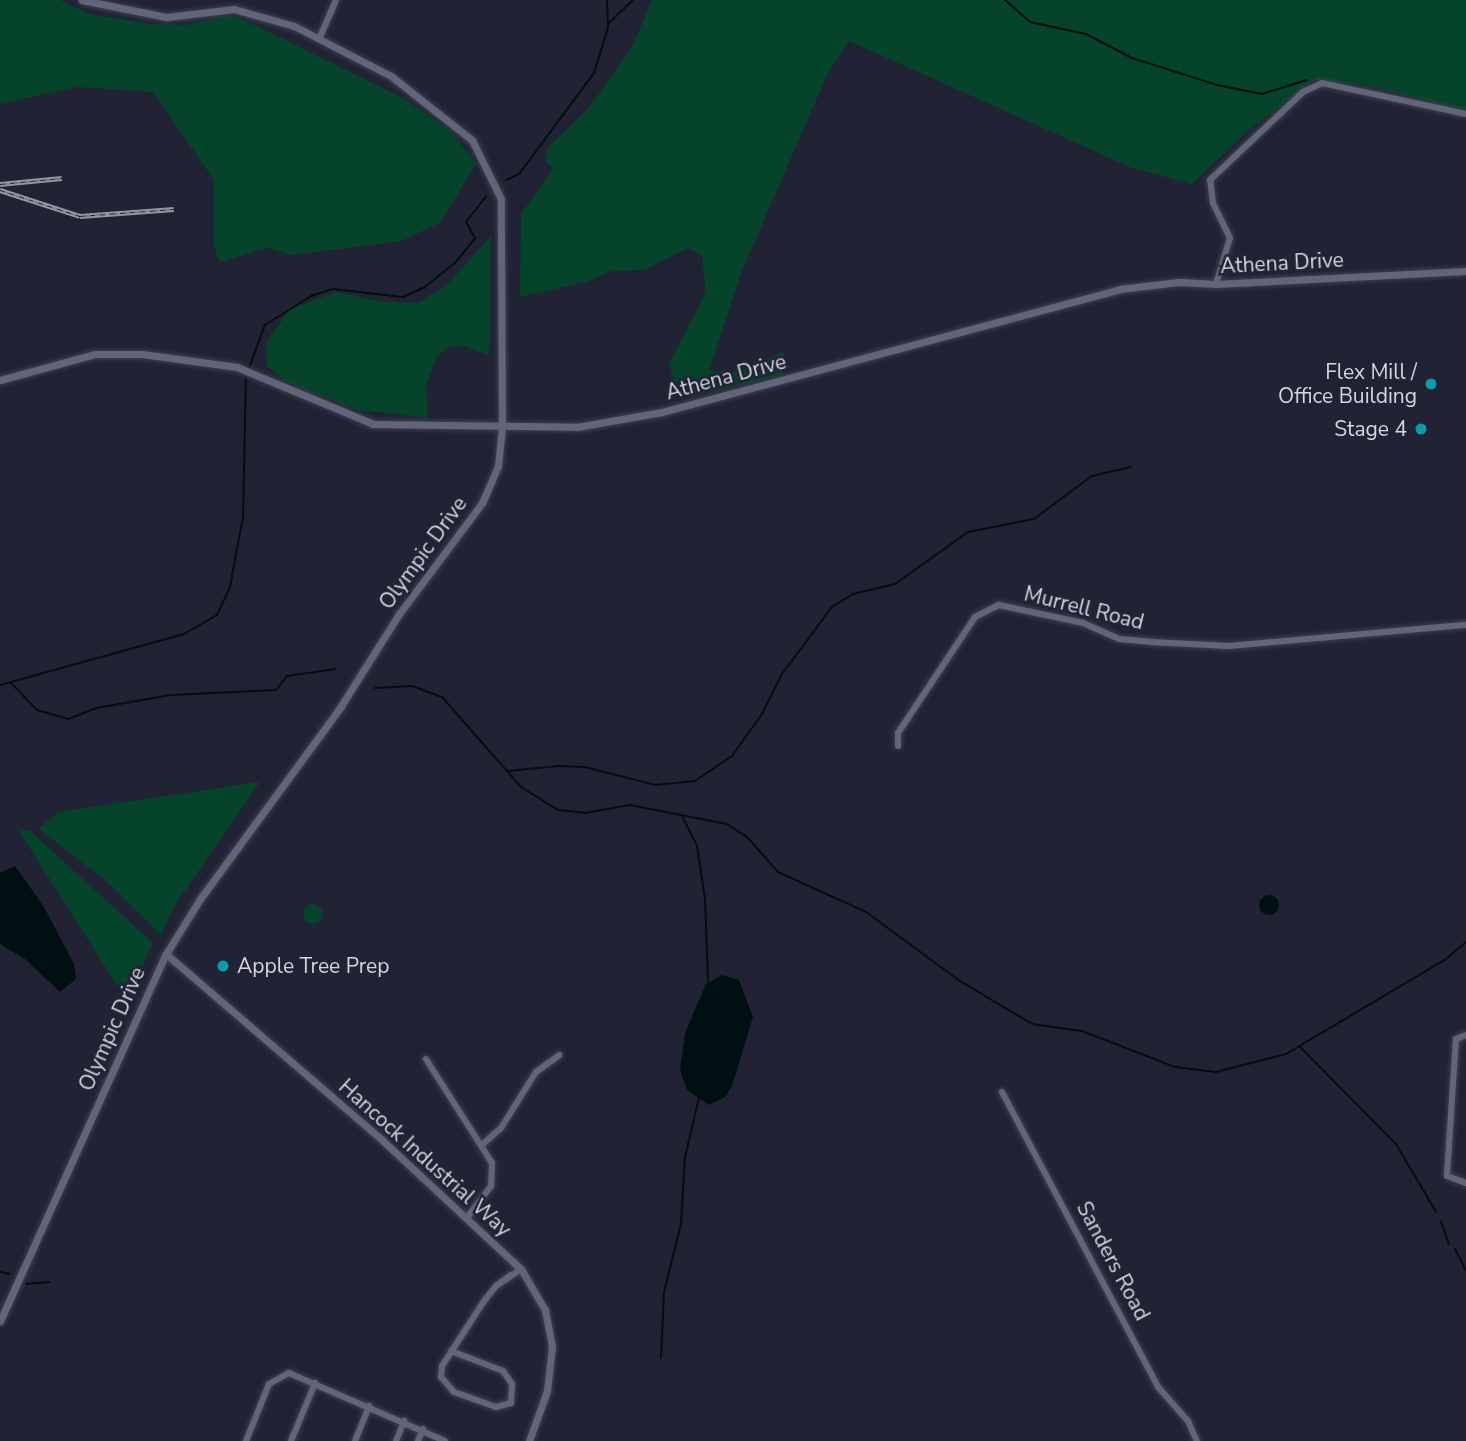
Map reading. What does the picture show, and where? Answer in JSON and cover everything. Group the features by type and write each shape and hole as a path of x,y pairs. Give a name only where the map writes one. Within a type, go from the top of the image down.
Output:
{"street":[{"name":"Olympic Drive","path":"0,1321 166,954 200,899 341,706 399,614 482,503 498,466 502,428 505,243 502,198 491,170 472,140 443,113 320,37 234,9 166,17 82,0"},
{"path":"320,37 336,0"},
{"path":"1216,284 1230,238 1213,203 1210,180 1303,92 1322,83 1466,114"},
{"name":"Athena Drive","path":"0,380 95,354 192,358 273,380 341,414 373,424 502,428 577,427 636,418 1120,289 1179,282 1216,284 1466,271"},
{"name":"Murrell Road","path":"898,746 898,733 975,617 992,606 1083,623 1119,639 1229,646 1466,625"},
{"name":"Hancock Industrial Way","path":"166,954 468,1217 521,1269 545,1310 552,1346 547,1391 529,1441"},
{"path":"1466,1035 1456,1039 1447,1177 1466,1183"},
{"path":"482,1145 501,1128 536,1072 559,1055"},
{"path":"426,1059 492,1163 491,1186 468,1217"},
{"name":"Sanders Road","path":"1002,1092 1158,1387 1188,1421 1198,1441"},
{"path":"452,1351 503,1371 513,1391 511,1403 496,1407 448,1388 441,1371 452,1351 496,1286 521,1269"},
{"path":"246,1441 273,1379 289,1373 423,1429 442,1440"},
{"path":"291,1441 315,1383"},
{"path":"355,1441 369,1406"},
{"path":"396,1441 404,1421"},
{"path":"418,1441 423,1429"}],"green space":[{"path":"0,0 60,0 90,14 152,24 186,25 224,16 238,17 405,99 451,131 476,163 441,222 402,241 292,255 268,248 220,262 214,247 214,180 153,92 77,87 0,104"},
{"path":"652,0 1466,0 1466,110 1365,85 1314,80 1246,133 1192,184 1132,168 849,41 827,75 742,271 709,371 741,372 784,351 783,375 680,399 669,364 706,292 702,256 688,248 644,270 612,271 586,282 520,297 521,214 554,168 546,163 547,148 589,108 632,47"},
{"path":"491,236 490,348 487,355 465,346 450,347 437,356 426,386 428,418 358,410 285,381 267,366 266,343 289,310 335,292 384,302 418,303 447,285"},
{"path":"260,782 173,908 161,935 105,880 39,829 58,812"},
{"path":"29,830 153,943 127,1001 19,831"},
{"path":"313,904 320,907 323,914 320,921 313,924 306,921 303,914 306,907"}],"shaded area":[{"path":"15,866 44,907 74,964 76,979 60,992 25,959 0,944 0,873"},
{"path":"1269,895 1276,898 1279,905 1276,912 1269,915 1262,912 1259,905 1262,898"},
{"path":"722,975 739,980 753,1017 732,1086 725,1097 709,1105 687,1090 680,1070 685,1033 706,984"}],"waterway":[{"path":"506,180 519,174 594,73 608,28 607,0"},
{"path":"609,23 633,0"},
{"path":"1005,0 1030,22 1086,34 1132,58 1217,85 1262,94 1307,80"},
{"path":"249,368 265,325 311,296 333,289 403,297 425,287 455,263 475,238 466,222 486,196"},
{"path":"0,685 184,634 217,615 230,587 243,517 246,376"},
{"path":"507,771 558,766 585,767 655,785 695,781 732,756 762,714 782,674 832,607 853,594 895,584 968,532 1034,519 1092,476 1131,467"},
{"path":"11,683 37,710 68,719 96,708 171,695 276,690 287,676 336,669"},
{"path":"375,688 412,686 442,697 521,787 558,810 585,813 630,805 727,824 747,837 778,872 866,912 960,981 1032,1024 1082,1031 1175,1067 1216,1072 1286,1054 1446,959 1466,942"},
{"path":"683,818 697,846 705,899 708,981"},
{"path":"1300,1047 1396,1144 1436,1212"},
{"path":"661,1358 664,1292 681,1224 685,1157 699,1098"},
{"path":"1441,1221 1449,1244"},
{"path":"1455,1249 1466,1271"},
{"path":"0,1272 10,1274"},
{"path":"26,1284 49,1282"}],"railway":[{"path":"0,184 62,178"},
{"path":"0,190 80,216 174,209"}],"place":[{"name":"Flex Mill / Office Building","path":"1431,384"},
{"name":"Stage 4","path":"1421,429"},
{"name":"Apple Tree Prep","path":"223,966"}]}
